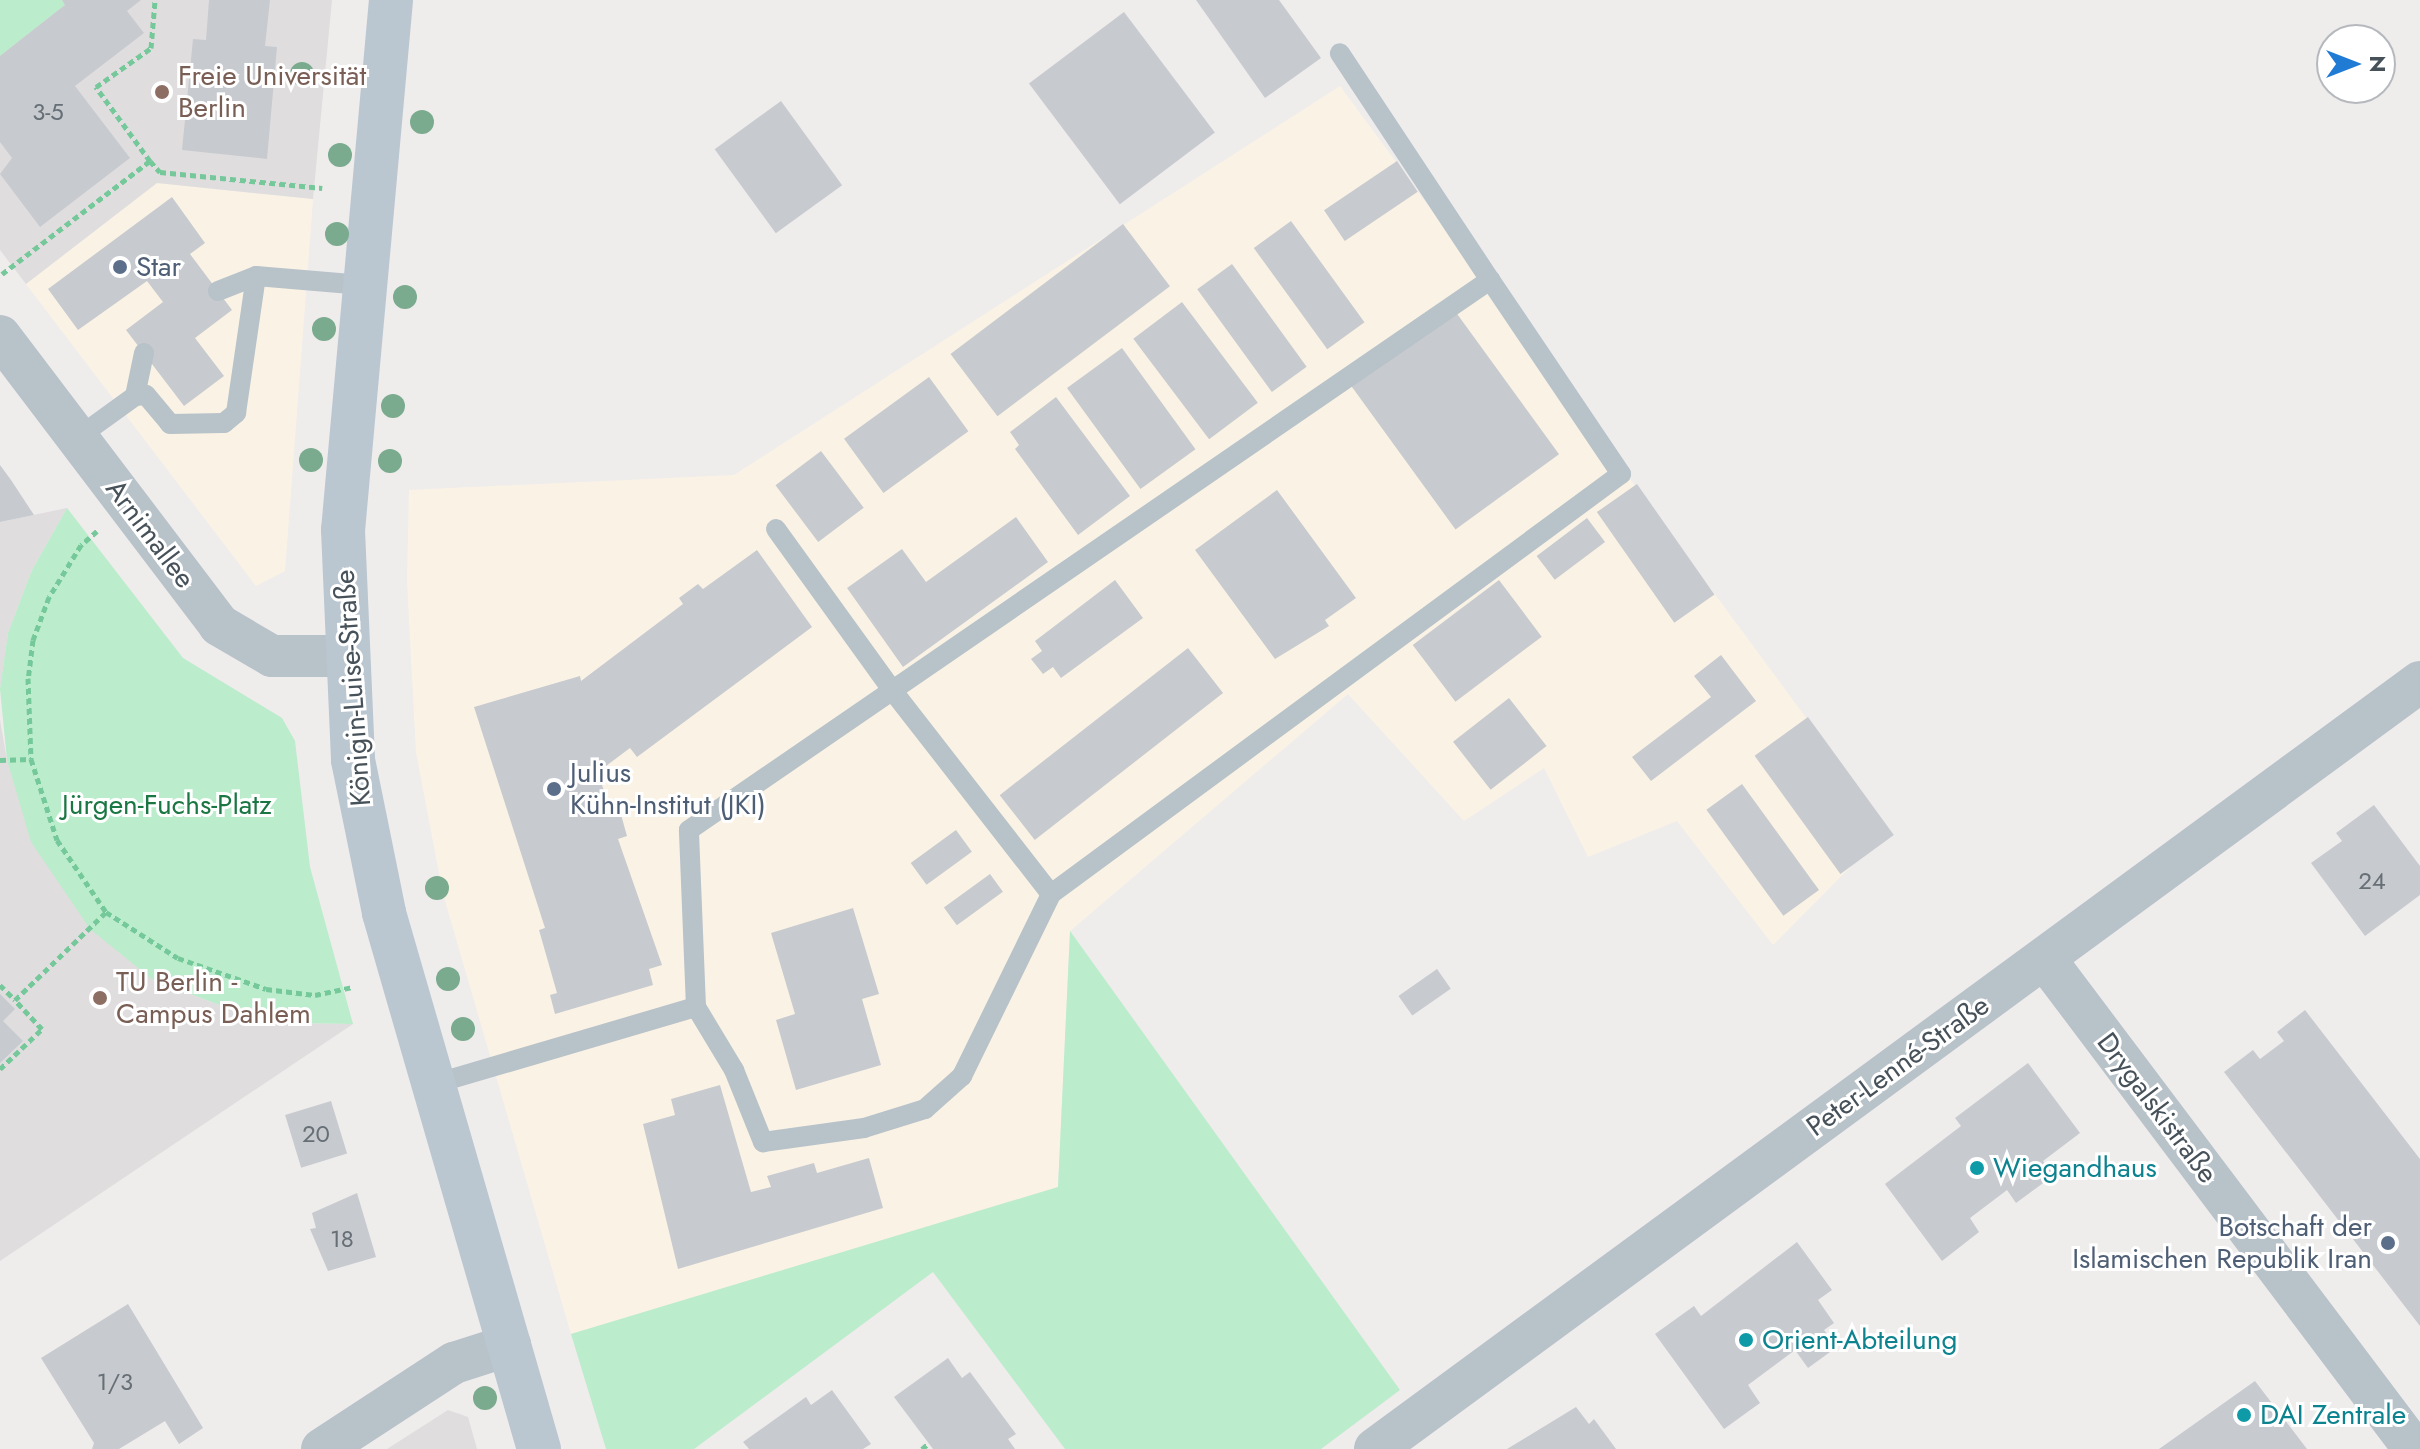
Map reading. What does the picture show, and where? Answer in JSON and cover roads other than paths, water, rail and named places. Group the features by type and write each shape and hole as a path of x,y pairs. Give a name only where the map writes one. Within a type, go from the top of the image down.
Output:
{"main road":[{"name":"Königin-Luise-Straße","path":"391,0 343,530 345,656 365,833 539,1449"}],"street":[{"name":"Arnimallee","path":"0,336 219,625 272,656 345,656"},
{"name":"Peter-Lenné-Straße","path":"1375,1449 2420,682"},
{"name":"Drygalskistraße","path":"2045,959 2414,1449"},
{"path":"322,1449 454,1363 510,1345"}],"lane":[{"path":"1340,53 1621,474 1051,894 962,1076 925,1109 864,1128 763,1142 734,1070 696,1007 689,830 1490,280"},
{"path":"218,291 256,276 363,285"},
{"path":"77,438 135,396 146,395 170,424 224,423 236,413 256,276"},
{"path":"135,396 144,353"},
{"path":"776,529 892,690 1051,894"},
{"path":"434,1084 696,1007"}],"place":[{"name":"Freie Universität Berlin","path":"162,92"},
{"name":"Star","path":"120,267"},
{"name":"Julius Kühn-Institut (JKI)","path":"554,789"},
{"name":"TU Berlin - Campus Dahlem","path":"100,998"},
{"name":"Wiegandhaus","path":"1977,1168"},
{"name":"Botschaft der Islamischen Republik Iran","path":"2388,1243"},
{"name":"Orient-Abteilung","path":"1746,1340"},
{"name":"DAI Zentrale","path":"2244,1415"}],"park label":[{"name":"Jürgen-Fuchs-Platz","path":"167,805"}]}
